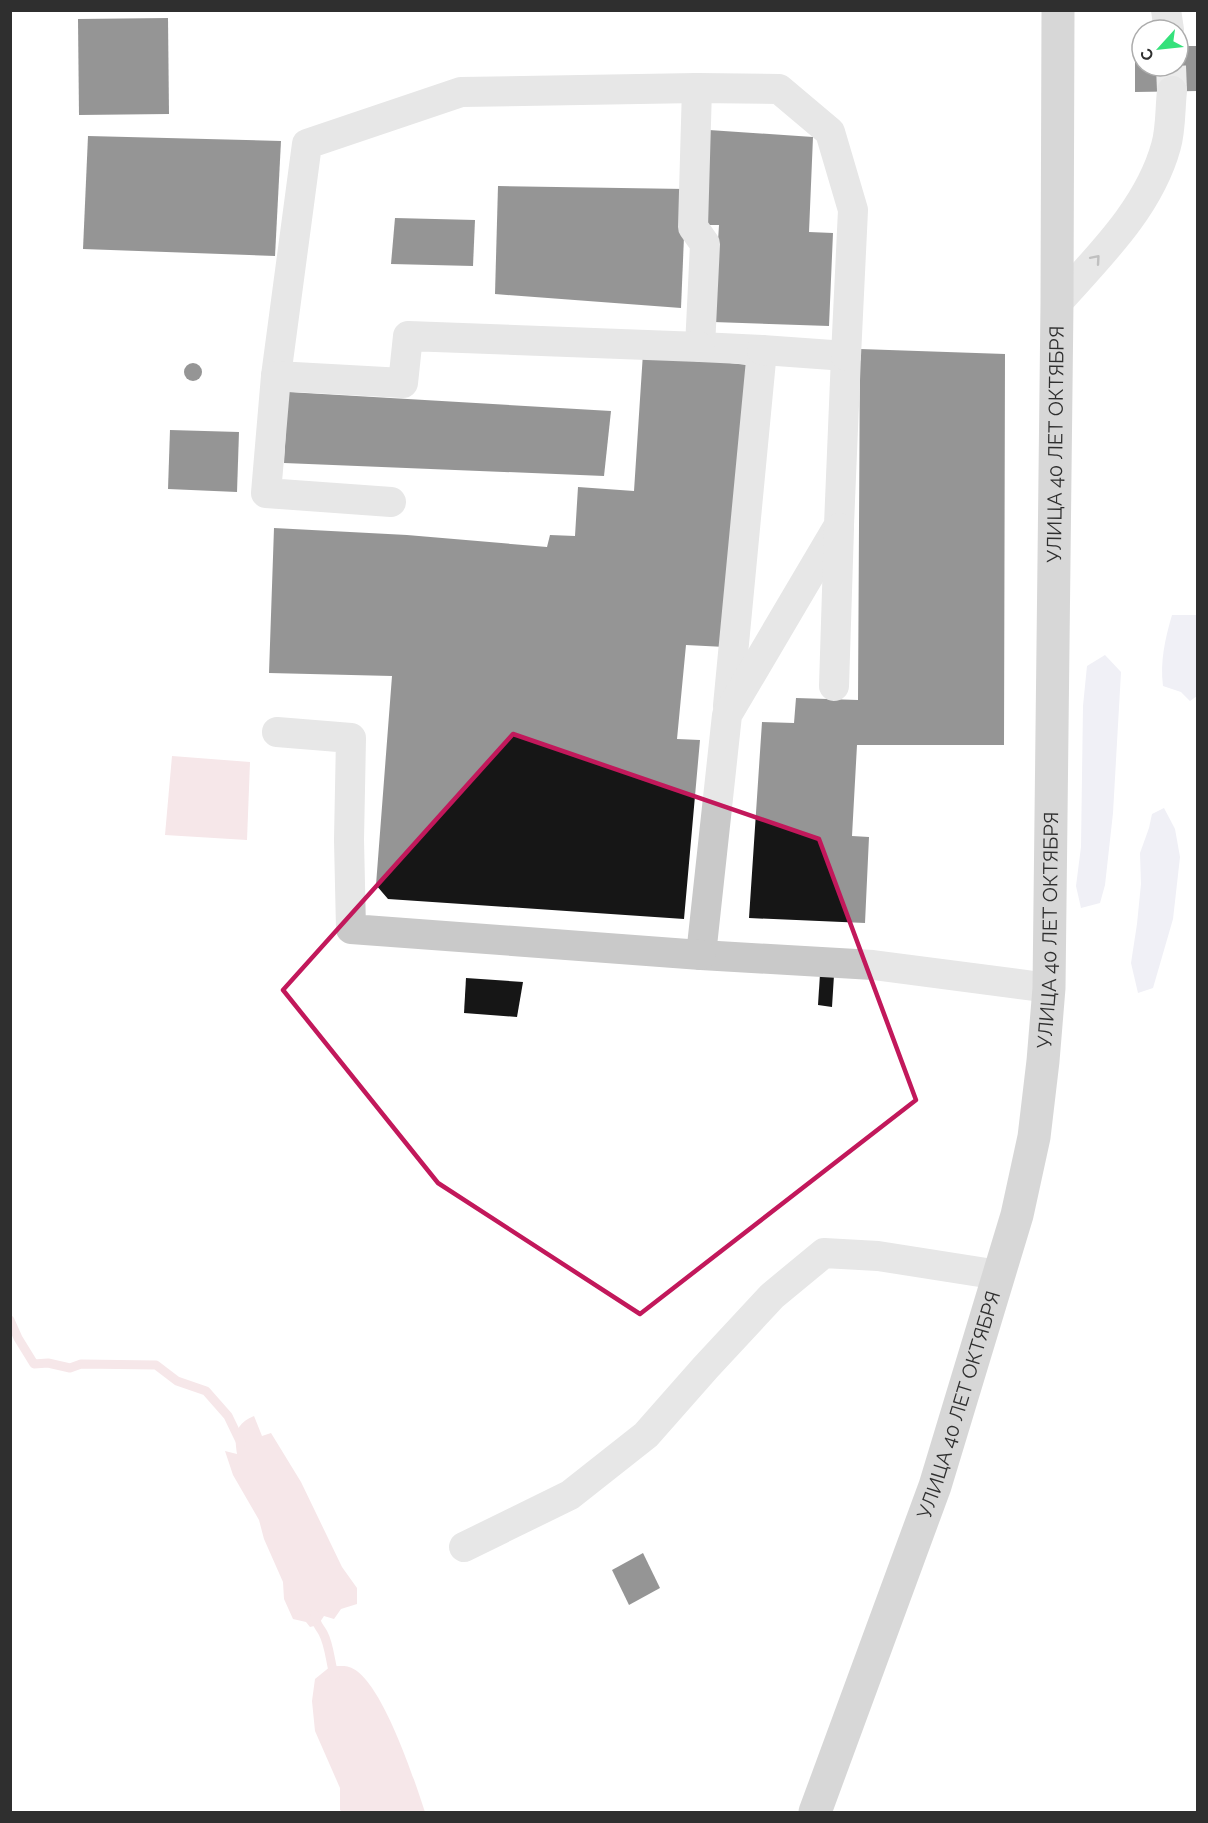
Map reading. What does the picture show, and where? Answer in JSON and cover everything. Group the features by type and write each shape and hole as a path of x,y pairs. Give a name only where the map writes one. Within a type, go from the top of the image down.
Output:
{"main road":[{"name":"УЛИЦА 40 ЛЕТ ОКТЯБРЯ","path":"814,1812 935,1486 1017,1215 1034,1137 1049,988 1058,10"}],"lane":[{"path":"697,88 693,227 705,244 700,347"},
{"path":"392,502 266,493 276,376 307,144 461,92 779,89 830,132 853,210 834,686"},
{"path":"1057,303 1122,229 1152,182 1167,145 1172,91"},
{"path":"276,376 403,383 408,336 700,347 846,356"},
{"path":"700,955 727,715 762,350"},
{"path":"727,715 839,525"},
{"path":"277,732 351,738 349,840 351,929 700,955 873,965 1049,988"},
{"path":"464,1547 570,1495 646,1435 772,1296 824,1253 878,1256 999,1275"}],"highlighted area":[{"path":"513,734 819,839 916,1100 640,1314 438,1183 283,990"}],"shaded area":[{"path":"1172,615 1197,615 1197,696 1190,701 1181,692 1163,686 1164,650"},
{"path":"1105,655 1121,672 1113,813 1105,885 1100,903 1081,908 1076,886 1081,847 1083,706 1087,666"},
{"path":"172,756 250,762 247,840 165,835"},
{"path":"1164,808 1175,829 1180,857 1173,919 1153,988 1138,993 1131,963 1141,884 1140,853 1152,814"},
{"path":"254,1416 262,1436 271,1433 301,1482 342,1567 357,1588 357,1604 341,1609 334,1619 324,1616 318,1625 310,1627 306,1622 293,1619 284,1599 283,1582 264,1539 259,1520 233,1475 225,1451 237,1454 237,1431 243,1423"},
{"path":"331,1666 349,1667 361,1675 373,1689 395,1732 425,1812 342,1812 340,1810 340,1788 315,1731 312,1701 315,1679"}],"building":[{"path":"168,18 169,114 79,115 78,19"},
{"path":"1190,46 1198,46 1198,91 1135,92 1135,78 1190,78"},
{"path":"709,130 813,137 809,232 833,233 829,326 713,322 719,225 703,225"},
{"path":"88,136 281,141 275,256 83,249"},
{"path":"498,186 686,189 681,308 495,294"},
{"path":"395,218 475,220 473,266 391,264"},
{"path":"860,349 1005,354 1004,745 857,745 852,836 869,837 865,923 749,918 762,722 794,723 796,698 858,700"},
{"path":"643,353 747,365 725,647 686,645 677,739 700,740 684,919 388,899 376,885 392,676 269,673 274,528 407,535 547,547 550,535 575,536 578,487 634,491"},
{"path":"193,363 199,366 202,372 199,378 193,381 187,378 184,372 187,366"},
{"path":"288,392 611,411 604,476 284,463"},
{"path":"170,430 239,432 237,492 168,489"},
{"path":"820,974 834,975 832,1007 818,1005"},
{"path":"466,978 523,982 517,1017 464,1013"},
{"path":"643,1553 660,1588 629,1605 612,1570"}],"waterway":[{"path":"10,1320 34,1364 48,1363 70,1368 81,1364 156,1365 177,1381 206,1391 228,1416 241,1443"},
{"path":"315,1615 316,1622 327,1643 335,1678"}],"tunnel":[{"path":"1171,78 1172,91"}]}
